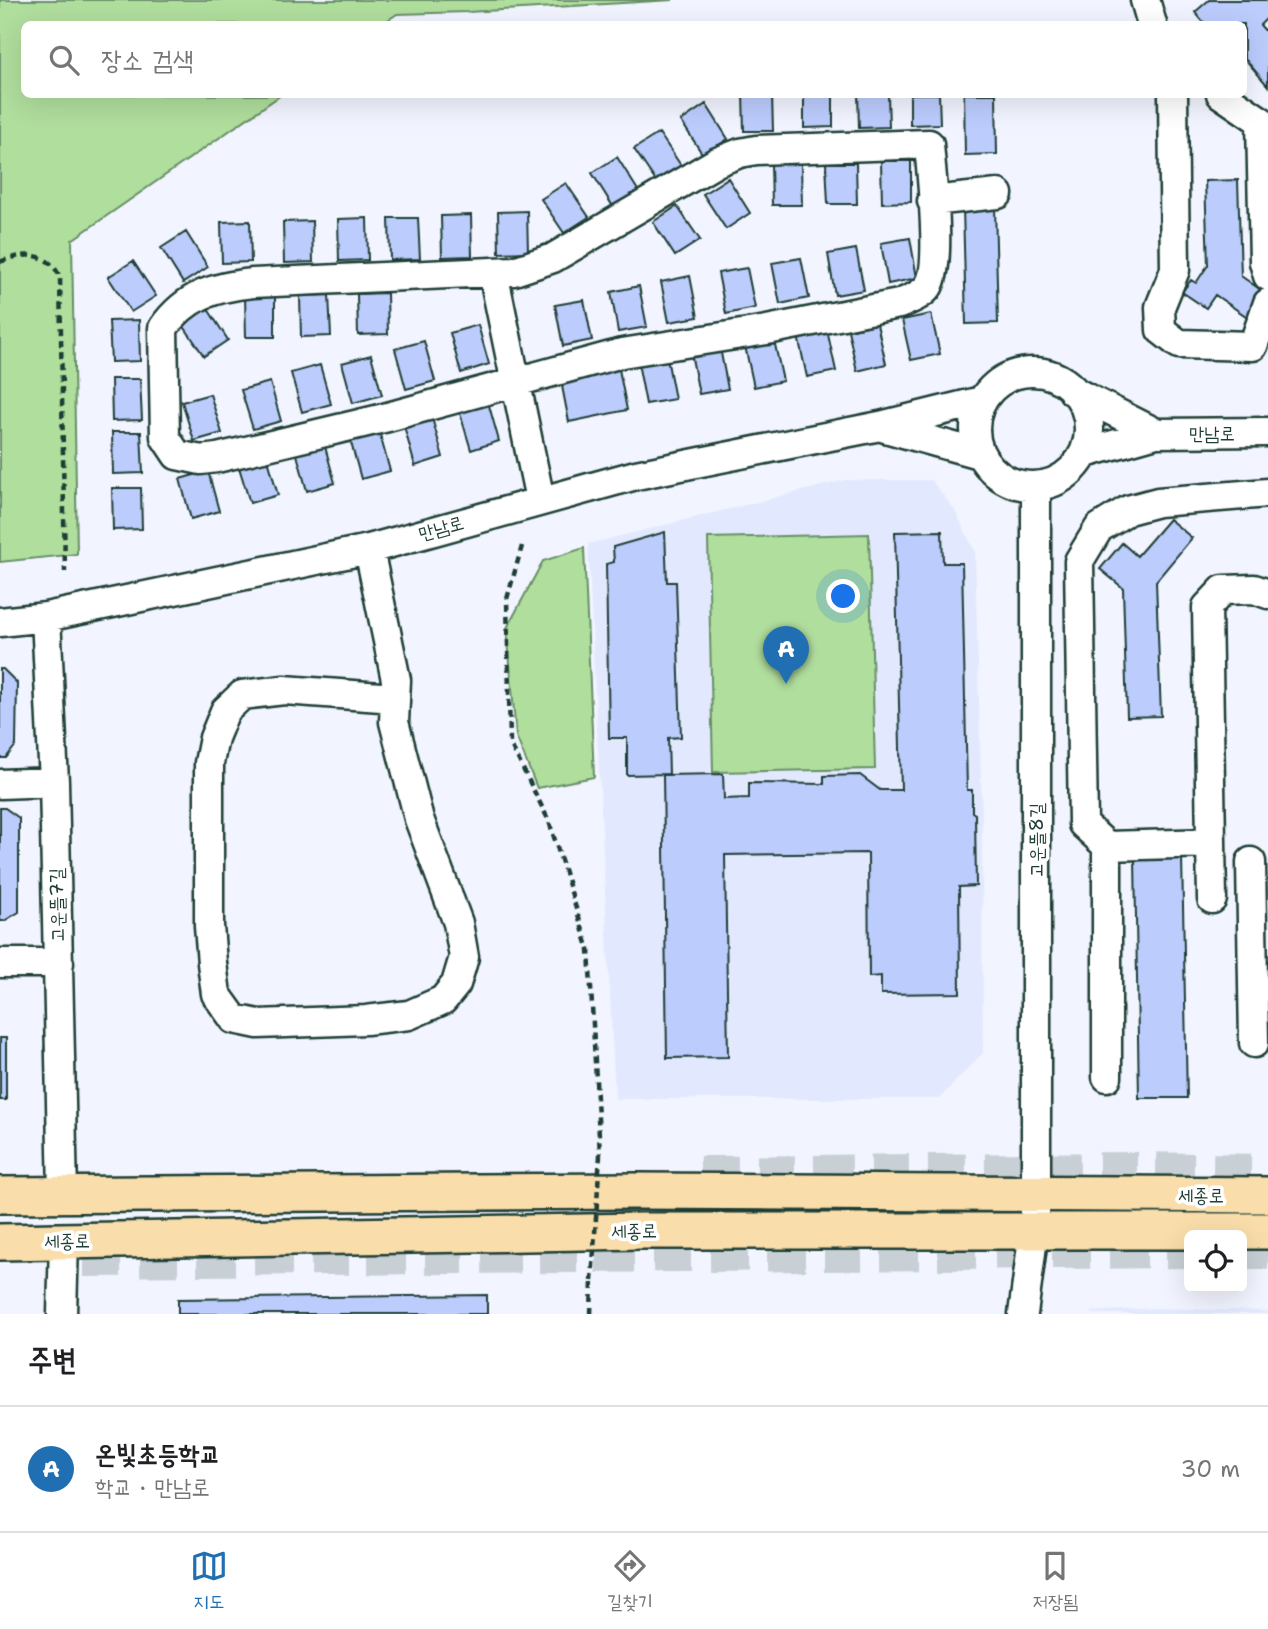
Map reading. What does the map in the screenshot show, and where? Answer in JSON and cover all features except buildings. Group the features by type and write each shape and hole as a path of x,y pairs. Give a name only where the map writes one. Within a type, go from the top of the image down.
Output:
{"main road":[{"name":"세종로","path":"0,1195 612,1191 1268,1195"},
{"name":"세종로","path":"0,1242 642,1231 1268,1231"}],"street":[{"path":"1145,0 1151,21"},
{"path":"1173,98 1175,271 1160,307 1161,330 1179,344 1253,346 1268,303"},
{"path":"1228,98 1264,123 1264,262 1268,276"},
{"path":"929,144 934,275 928,288 916,298 900,304 767,330 622,353 384,418 217,458 201,460 177,455 165,437 163,328 177,312 205,291 253,283 493,272 514,271 553,257 717,162 748,151 929,144"},
{"path":"932,201 998,194"},
{"path":"493,272 540,500"},
{"path":"1042,372 1065,382 1073,391 1081,399 1090,426 1084,453 1069,474 1045,486 1019,486 995,475 979,454 974,427 981,401 997,383 1019,373 1042,372"},
{"path":"1073,391 1156,433"},
{"name":"만남로","path":"0,622 46,617 369,549 636,475 880,426 981,401"},
{"path":"880,426 979,454"},
{"name":"만남로","path":"1156,433 1268,432"},
{"path":"1084,453 1156,433"},
{"name":"고운뜰8길","path":"1023,1314 1036,1194 1036,486"},
{"path":"1254,1043 1260,862 1211,853 1107,846 1083,824 1079,561 1100,528 1128,510 1158,502 1268,493"},
{"path":"369,549 396,680 394,722 419,819 458,923 464,957 456,984 443,1000 408,1015 366,1020 257,1024 234,1019 216,994 209,926 209,763 214,738 225,711 242,695 284,690 395,698"},
{"path":"1212,899 1207,607 1223,590 1254,589 1268,594"},
{"name":"고운뜰7길","path":"46,617 54,782 64,1194"},
{"path":"0,784 54,782"},
{"path":"1107,846 1107,1077"},
{"path":"0,963 59,963"},
{"path":"62,1314 64,1241"}],"path":[{"path":"0,261 28,255 43,257 54,264 60,277 65,572"},
{"path":"522,545 507,599 510,743 549,821 589,950 600,1155 592,1314"}],"shaded area":[{"path":"845,480 931,480 954,509 975,551 982,817 983,1053 939,1099 615,1099 588,544"},
{"path":"1155,1308 1268,1311 1268,1314 1092,1314"}],"green space":[{"path":"0,0 673,0 397,14 386,21 21,21 21,98 277,98 72,240 77,554 0,562"},
{"path":"869,534 875,769 713,772 708,538"},
{"path":"584,548 594,777 537,788 516,736 507,628 543,561"}],"tunnel":[{"path":"700,1175 1135,1171 1268,1173"},
{"path":"83,1258 1184,1249"},
{"path":"1247,1250 1268,1250"}],"place":[{"name":"온빛초등학교","path":"786,684"}]}
